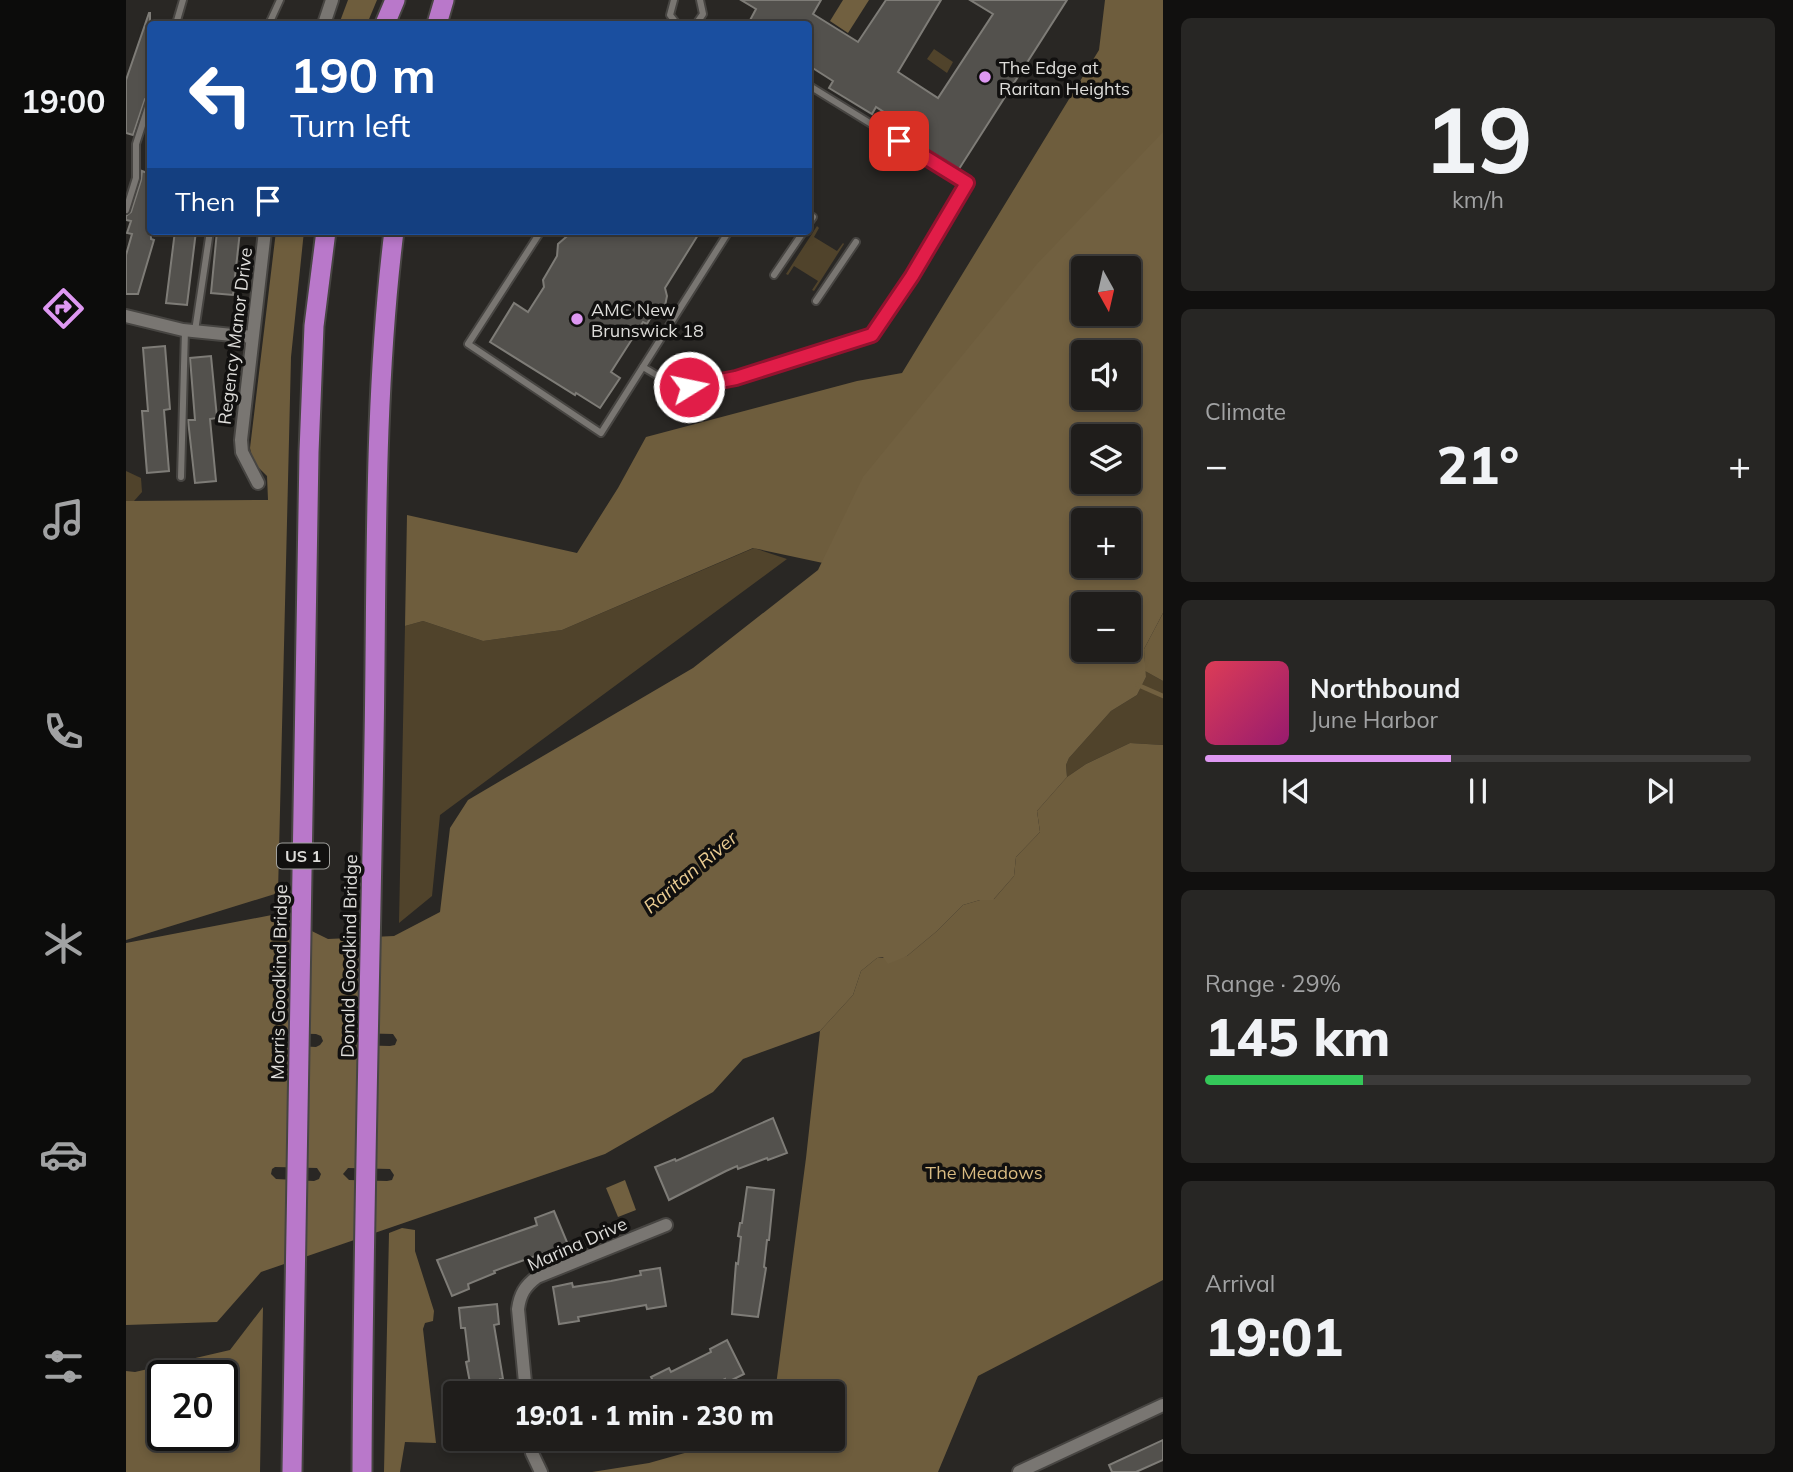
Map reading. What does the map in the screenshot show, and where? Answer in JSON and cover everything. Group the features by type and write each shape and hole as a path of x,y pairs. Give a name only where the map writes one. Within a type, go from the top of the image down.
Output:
{"highway":[{"path":"386,21 395,0"},
{"path":"438,21 444,0"},
{"name":"Morris Goodkind Bridge","path":"292,1472 309,452 314,326 325,235"},
{"name":"Donald Goodkind Bridge","path":"362,1472 363,1244 379,442 394,235"}],"street":[{"path":"325,21 332,0"},
{"name":"Regency Manor Drive","path":"258,483 242,452 241,440 265,235"},
{"path":"126,316 190,330 252,337"},
{"name":"Marina Drive","path":"525,1381 518,1309 519,1297 526,1285 537,1277 666,1225"},
{"path":"1019,1472 1163,1405"},
{"path":"532,1451 541,1472"}],"lane":[{"path":"177,21 183,0"},
{"path":"270,21 280,0"},
{"path":"674,0 670,15 675,21"},
{"path":"699,21 704,9 700,0"},
{"path":"643,367 680,387 696,387 736,378 872,335 912,276 967,183 812,87"},
{"path":"126,210 136,177 136,144 147,110"},
{"path":"181,477 190,330 209,235"},
{"path":"538,235 468,344 600,433 726,235"},
{"path":"774,275 801,235"},
{"path":"816,301 856,242"}],"shaded area":[{"path":"934,49 953,62 947,73 927,59"},
{"path":"817,226 819,228 814,237 837,251 844,244 814,291 812,290 818,281 794,266 788,275 786,274"},
{"path":"126,471 141,478 142,492 134,501 126,501"},
{"path":"754,548 787,559 440,815 432,896 399,923 405,626 423,621 483,641 562,630"},
{"path":"1145,671 1163,681 1163,745 1130,743 1086,764 1067,777 1066,765 1069,758 1111,711 1137,695 1146,677"}],"green space":[{"path":"348,0 377,0 368,21 340,21"},
{"path":"1105,0 1163,0 1163,166 1092,256 1071,256 1071,282 823,563 753,548 562,630 483,641 423,621 405,626 407,515 577,553 646,437 857,381 902,373 1099,50"},
{"path":"276,235 304,235 291,357 278,893 126,940 126,501 268,500 267,476 253,462 250,448"},
{"path":"1163,613 1163,681 1145,671 1144,649"},
{"name":"The Meadows","path":"1130,743 1163,745 1163,1280 978,1376 938,1472 592,1472 649,1463 692,1451 845,1451 845,1381 777,1381 820,1031 853,995 861,971 877,958 907,956 963,905 994,899 1014,876 1016,857 1040,832 1037,811 1067,777 1086,764"},
{"path":"402,1228 415,1230 415,1251 434,1311 433,1321 425,1323 423,1329 436,1443 405,1442 400,1472 384,1472 389,1233"},
{"path":"263,1307 260,1472 126,1472 126,1371 147,1369 147,1451 238,1451 238,1360 187,1360 230,1350"}],"water":[{"path":"843,0 869,0 848,33 830,21"},
{"name":"Raritan River","path":"1163,132 1163,613 1144,649 1146,677 1137,695 1111,711 1069,758 1066,765 1067,777 1037,811 1040,832 1016,857 1014,876 993,900 980,900 963,905 907,956 888,964 883,957 877,958 861,971 853,995 820,1031 743,1059 713,1092 605,1154 261,1272 217,1322 126,1325 126,943 277,914 328,939 394,936 440,912 450,828 468,800 693,668 818,570 863,477 1037,264"},
{"path":"625,1180 636,1210 618,1217 606,1188"}],"pier":[{"path":"277,1033 316,1034 321,1036 323,1041 316,1047 277,1045 272,1040"},
{"path":"351,1033 393,1034 397,1040 395,1045 390,1046 351,1045 346,1040"},
{"path":"275,1167 317,1168 321,1174 319,1179 314,1181 276,1179 271,1174"},
{"path":"348,1168 390,1169 394,1175 392,1180 387,1181 349,1180 343,1174"}],"building":[{"path":"741,0 821,0 813,14 858,42 886,0 941,0 898,72 938,98 993,14 970,0 1067,0 959,169 912,140 916,133 876,107 872,114 829,88 833,81 812,68 812,21 750,21 756,9"},
{"path":"149,13 150,13 150,21 147,21 147,97 133,135 126,133 126,80"},
{"path":"142,171 147,173 147,235 151,235 154,240 138,294 126,294 126,255 132,234 127,233 131,221 126,220 126,216 131,212"},
{"path":"174,235 196,235 187,305 166,303"},
{"path":"217,235 240,235 233,295 211,293"},
{"name":"AMC New Brunswick 18","path":"568,235 698,235 665,288 667,296 661,313 651,317 647,324 643,322 611,372 620,378 600,408 490,342 514,303 528,312 544,287 543,280 557,256 558,244"},
{"path":"165,346 170,409 164,410 169,471 147,473 142,411 148,411 143,348"},
{"path":"211,356 217,418 210,419 216,481 195,483 188,420 195,420 190,358"},
{"path":"773,1118 787,1153 738,1169 737,1166 669,1200 655,1167 675,1159 676,1161"},
{"path":"747,1187 774,1190 758,1317 732,1314 741,1237 738,1236"},
{"path":"554,1211 569,1247 550,1255 549,1251 494,1271 495,1273 468,1284 469,1289 452,1296 437,1260 537,1225 535,1218"},
{"path":"660,1268 666,1306 647,1309 646,1305 578,1317 579,1321 559,1324 553,1287 611,1281 641,1275 640,1271"},
{"path":"497,1304 499,1324 494,1325 503,1379 500,1381 470,1381 465,1328 461,1328 459,1308"},
{"path":"727,1340 744,1374 730,1381 653,1381 651,1377 669,1368 671,1372 711,1352 710,1349"},
{"path":"1163,1440 1163,1460 1136,1472 1112,1472 1109,1465"}],"waterway":[{"path":"1138,685 1163,696"}],"place":[{"name":"The Edge at Raritan Heights","path":"985,77"},
{"name":"AMC New Brunswick 18","path":"577,319"}],"route":[{"path":"689,387 736,378 872,335 912,276 967,183 899,141"}]}
